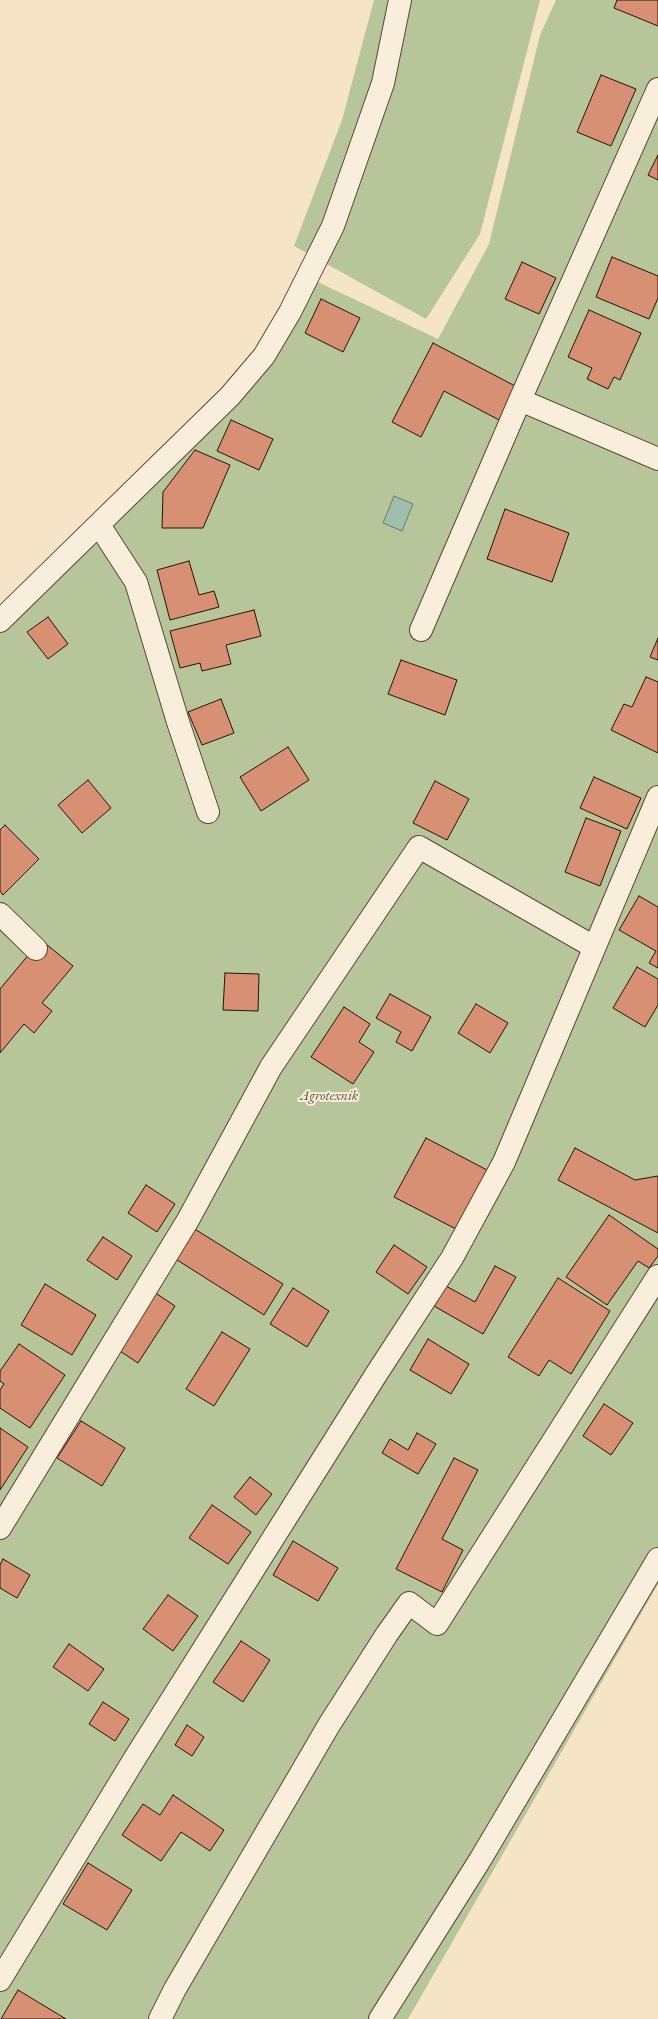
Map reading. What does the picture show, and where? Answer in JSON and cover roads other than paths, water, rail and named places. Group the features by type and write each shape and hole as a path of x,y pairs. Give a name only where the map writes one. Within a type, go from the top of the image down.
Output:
{"street":[{"path":"0,621 230,396 264,356 290,312 333,226 383,83 400,0"},
{"path":"421,630 520,400 658,89"},
{"path":"520,400 658,459"},
{"path":"99,525 136,582 178,722 208,812"},
{"path":"0,1980 148,1738 377,1373 452,1258 504,1162 658,797"},
{"path":"0,1528 188,1220 271,1067 419,847 594,947"},
{"path":"0,914 36,949"},
{"path":"160,2019 175,1989 329,1725 387,1634 409,1603 437,1624 658,1276"},
{"path":"380,2019 480,1860 658,1559"}],"park label":[{"name":"Agrotexnik","path":"329,1096"}]}
